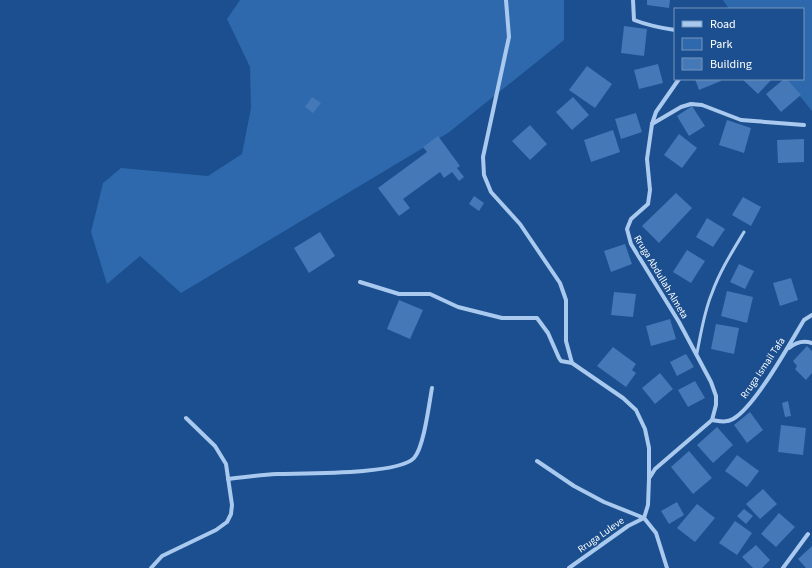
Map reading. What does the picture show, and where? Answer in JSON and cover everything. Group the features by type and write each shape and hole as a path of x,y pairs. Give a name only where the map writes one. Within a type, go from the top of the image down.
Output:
{"street":[{"path":"506,0 509,37 483,157 484,175 491,192 520,224 560,284 566,300 566,341 572,363"},
{"path":"634,0 634,20 649,26 660,26 674,30"},
{"name":"Rruga Abdullah Almeta","path":"678,80 656,112 652,124 647,159 650,198 648,204 627,225 627,235 697,353 711,382 716,396 715,411 712,420"},
{"path":"652,124 680,107 691,104 702,105 741,120 804,125"},
{"path":"360,282 398,294 430,294 458,307 502,318 537,318 548,333 561,361 572,363 623,398 636,410 645,429 649,448 648,505 644,518"},
{"name":"Rruga Ismail Tafa","path":"712,420 726,422 740,414 752,401 786,351 804,320 812,315"},
{"path":"786,351 794,344 801,341 812,343"},
{"path":"228,479 277,474 342,473 378,469 408,462 414,458 421,445 432,388"},
{"path":"151,568 162,556 216,530 227,522 231,514 232,505 226,464 222,455 215,446 186,418"},
{"path":"649,479 655,468 712,420"},
{"path":"537,461 574,486 604,502 644,518 656,533 667,568"},
{"name":"Rruga Luleve","path":"569,568 628,526 644,518"},
{"path":"783,568 808,534"}],"lane":[{"path":"697,353 703,319 712,292 725,264 744,232"}],"green space":[{"path":"240,0 564,0 564,40 448,133 181,293 140,256 107,284 91,232 103,183 121,168 208,176 242,154 251,108 250,67 227,19"},
{"path":"723,0 812,0 812,111 787,80 804,80 804,8 728,8"}],"building":[{"path":"647,0 670,0 669,8 647,5"},
{"path":"624,26 647,29 644,56 621,53"},
{"path":"658,64 663,83 639,89 634,70"},
{"path":"587,66 612,84 595,108 569,90"},
{"path":"695,80 721,81 699,90"},
{"path":"743,80 771,80 758,94"},
{"path":"783,80 788,80 801,95 781,112 766,94"},
{"path":"312,97 321,103 313,113 305,107"},
{"path":"573,97 589,115 572,130 556,112"},
{"path":"692,106 705,126 689,136 677,116"},
{"path":"636,113 642,132 621,139 615,119"},
{"path":"727,120 751,128 744,153 719,145"},
{"path":"530,125 547,144 530,160 512,141"},
{"path":"613,130 620,152 591,162 584,140"},
{"path":"679,134 697,148 682,168 664,155"},
{"path":"438,136 460,166 457,168 464,177 459,181 452,172 444,178 440,172 403,199 410,208 399,216 378,188 427,152 423,147"},
{"path":"804,139 804,162 778,163 777,140"},
{"path":"676,193 692,208 659,243 642,226"},
{"path":"474,196 484,203 479,211 469,204"},
{"path":"743,197 761,207 751,226 732,215"},
{"path":"707,218 725,229 713,247 696,237"},
{"path":"320,232 335,256 309,273 294,248"},
{"path":"625,244 632,264 611,272 604,251"},
{"path":"687,250 705,261 691,283 673,272"},
{"path":"739,264 754,271 745,289 730,282"},
{"path":"791,278 798,300 780,306 773,283"},
{"path":"727,291 753,297 747,323 721,316"},
{"path":"614,292 636,294 633,317 611,315"},
{"path":"399,300 423,310 410,339 387,329"},
{"path":"670,319 676,339 651,346 646,326"},
{"path":"716,324 739,328 734,354 711,349"},
{"path":"807,346 812,351 812,373 806,380 795,369 797,366 793,361"},
{"path":"613,347 636,364 632,370 636,373 626,387 597,366"},
{"path":"686,354 694,367 677,376 670,362"},
{"path":"660,373 673,389 655,404 642,388"},
{"path":"695,381 705,398 688,407 678,390"},
{"path":"788,401 791,416 785,417 782,403"},
{"path":"750,412 763,430 747,443 734,425"},
{"path":"781,425 806,428 803,455 778,452"},
{"path":"717,427 733,445 713,463 697,445"},
{"path":"689,451 712,478 693,494 671,467"},
{"path":"737,455 759,471 747,487 725,471"},
{"path":"763,489 777,504 760,519 746,504"},
{"path":"677,502 684,515 669,524 661,511"},
{"path":"697,504 715,518 695,542 677,528"},
{"path":"744,509 753,516 746,524 737,516"},
{"path":"779,513 795,527 776,547 761,534"},
{"path":"735,521 752,533 737,555 719,543"},
{"path":"756,545 770,560 762,568 753,568 742,557"},
{"path":"812,546 812,568 806,568 798,559"}]}
